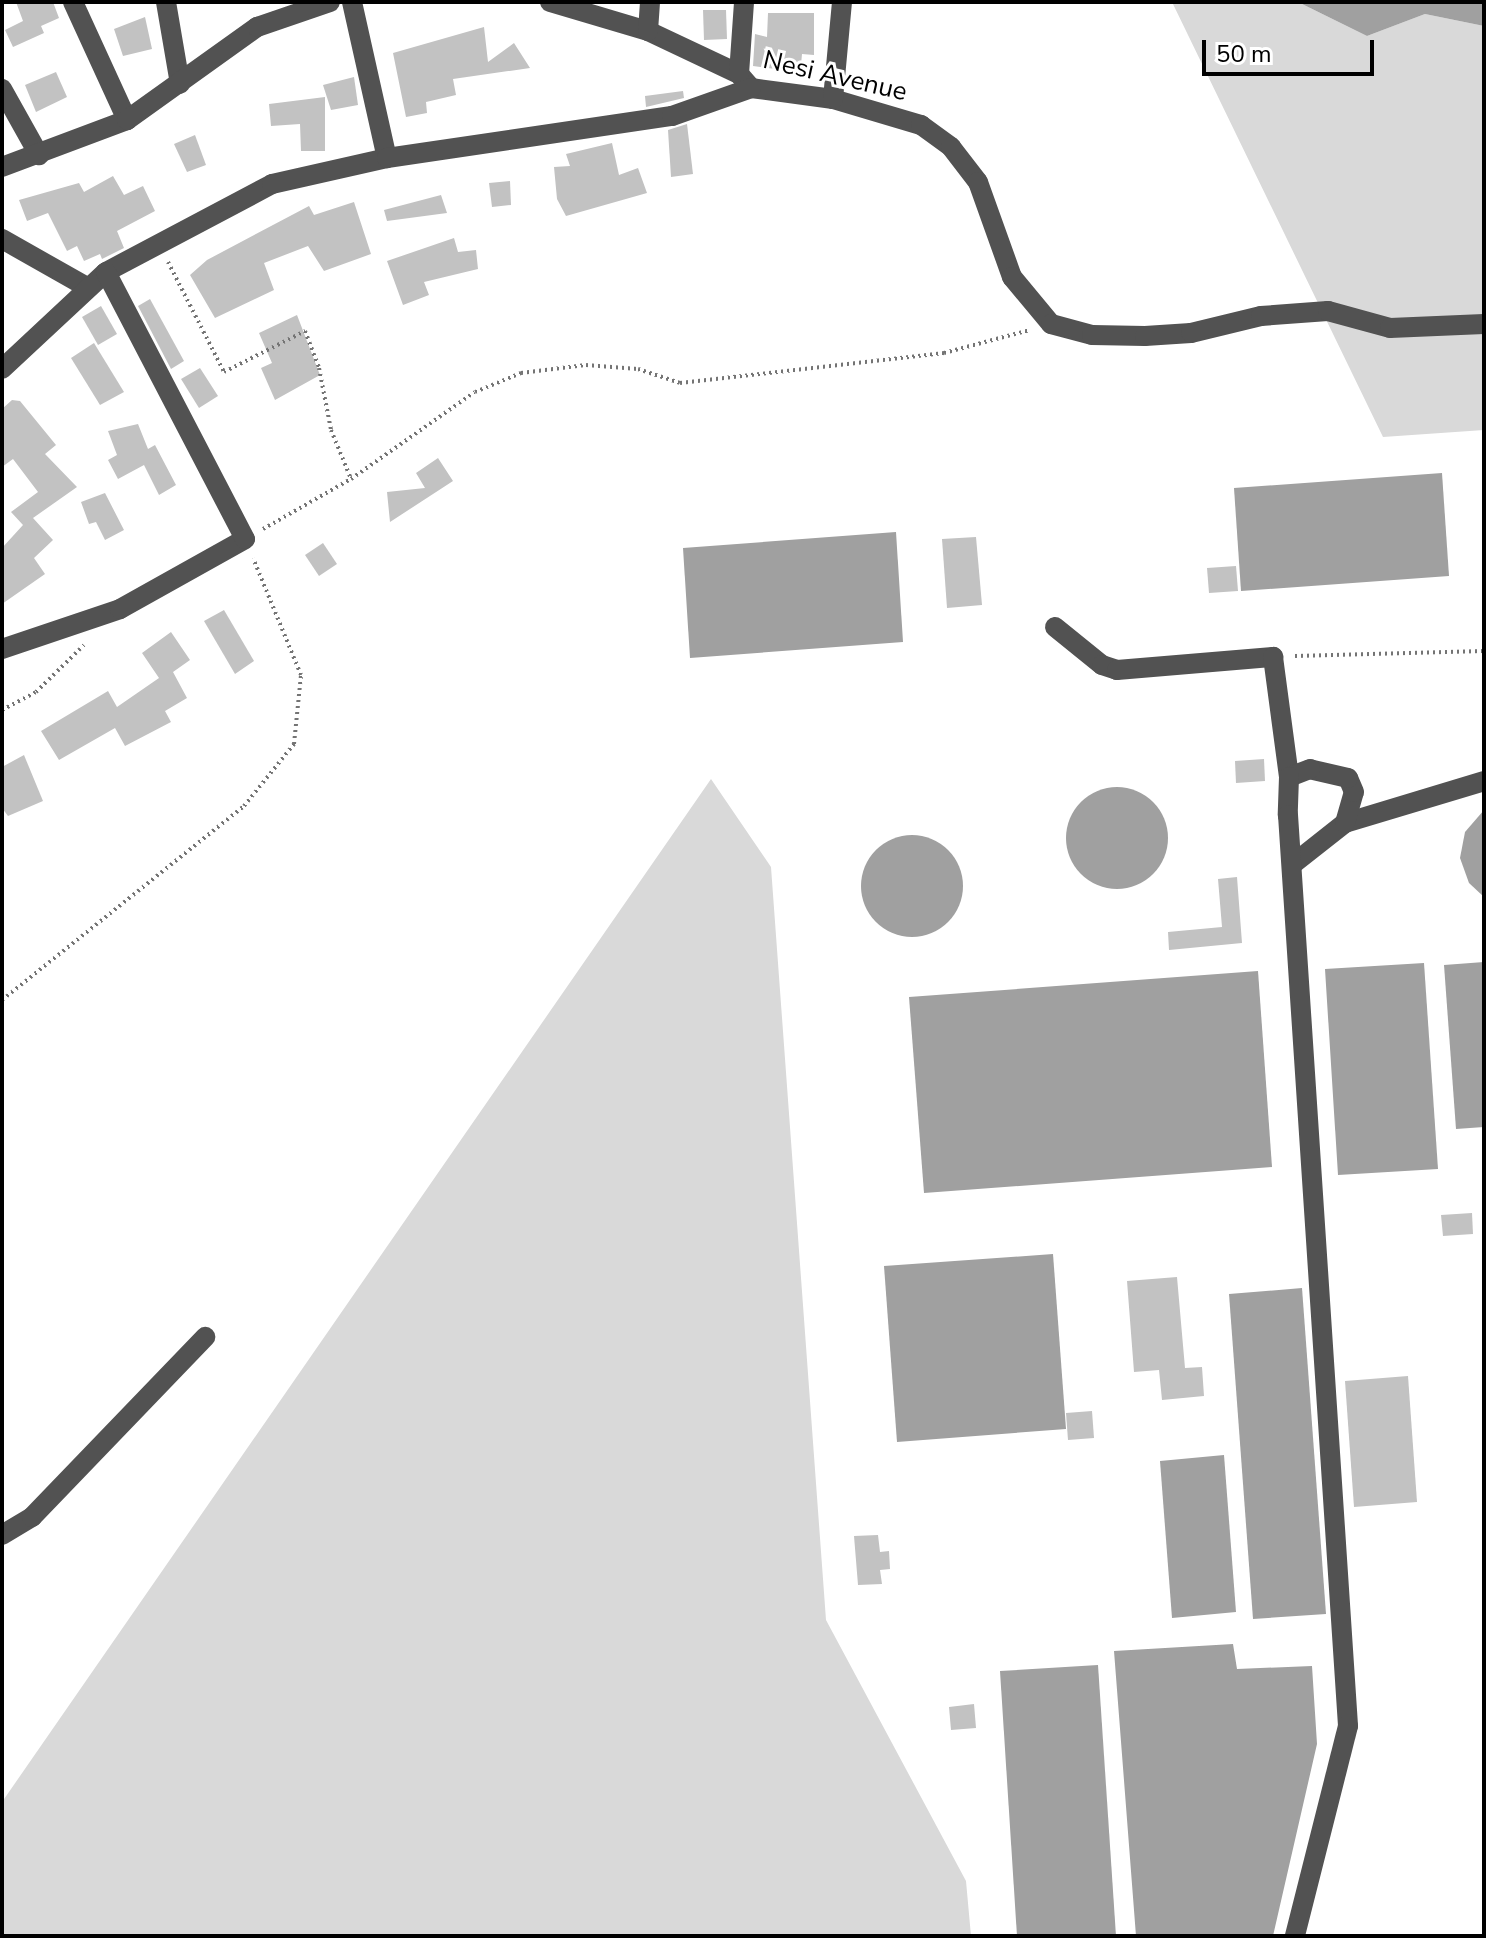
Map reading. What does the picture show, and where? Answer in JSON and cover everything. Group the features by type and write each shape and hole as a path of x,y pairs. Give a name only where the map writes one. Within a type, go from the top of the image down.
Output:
{"street":[{"path":"73,2 127,120"},
{"path":"166,2 180,84"},
{"path":"2,167 127,120 257,27 330,2"},
{"path":"352,2 387,158"},
{"name":"Nesi Avenue","path":"551,2 648,31 745,81 892,113 951,147 978,182 1012,277 1051,324"},
{"path":"648,31 650,2"},
{"path":"2,369 106,272 272,184 387,158 672,116 745,81 744,2"},
{"path":"833,99 842,2"},
{"path":"2,89 39,155"},
{"path":"2,239 87,287"},
{"path":"2,649 120,609 245,539 106,272"},
{"path":"1051,324 1092,335 1145,336 1191,333 1261,316 1328,311 1390,328 1484,324"},
{"path":"1055,627 1102,665 1117,670 1273,657 1289,777 1348,1710 1345,1751 1295,1936"},
{"path":"1289,777 1310,769 1348,778 1354,792 1353,810 1345,823 1293,864"},
{"path":"1345,823 1484,781"},
{"path":"2,1535 32,1517 205,1337"}],"path":[{"path":"158,243 224,372 305,331 319,368 331,430 351,479"},
{"path":"2,1000 244,806 294,744 301,675 245,539 351,479 475,392 521,373 586,365 625,368 680,383 944,353 1051,324"},
{"path":"2,710 36,692 89,640"},
{"path":"1273,657 1484,651"}],"shaded area":[{"path":"1172,2 1298,2 1367,36 1425,14 1484,26 1484,430 1383,437"},
{"path":"1298,2 1484,2 1484,26 1425,14 1367,36"},
{"path":"1442,473 1449,576 1241,591 1234,488"},
{"path":"896,532 903,642 690,658 683,548"},
{"path":"711,779 771,867 826,1620 966,1881 971,1936 2,1936 2,1802"},
{"path":"1117,787 1136,791 1153,802 1164,819 1168,838 1164,857 1153,874 1136,885 1117,889 1098,885 1081,874 1070,857 1066,838 1070,819 1081,802 1098,791"},
{"path":"1484,810 1484,897 1469,883 1460,858 1465,832"},
{"path":"912,835 931,839 948,850 959,867 963,886 959,905 948,922 931,933 912,937 893,933 876,922 865,905 861,886 865,867 876,850 893,839"},
{"path":"1484,962 1484,1127 1456,1129 1444,965"},
{"path":"1424,963 1438,1169 1338,1175 1325,969"},
{"path":"1258,971 1272,1167 924,1193 909,997"},
{"path":"1053,1254 1066,1429 897,1442 884,1266"},
{"path":"1302,1288 1326,1614 1253,1619 1229,1294"},
{"path":"1224,1455 1236,1612 1172,1618 1160,1461"},
{"path":"1233,1644 1237,1669 1312,1666 1317,1744 1273,1936 1136,1936 1114,1651"},
{"path":"1098,1665 1116,1936 1017,1936 1000,1671"}],"building":[{"path":"16,2 53,2 59,18 41,26 44,33 13,47 5,30 23,21"},
{"path":"703,10 726,10 727,39 704,40"},
{"path":"768,13 814,13 814,55 802,54 801,65 785,61 783,70 753,66 755,34 767,37"},
{"path":"145,17 152,49 123,56 114,29"},
{"path":"484,27 488,62 514,43 530,68 453,79 456,95 426,102 427,113 406,117 393,53"},
{"path":"56,72 67,97 36,112 25,85"},
{"path":"354,77 358,105 331,110 323,85"},
{"path":"683,91 684,98 646,107 645,96"},
{"path":"325,97 325,151 301,151 300,124 271,126 269,104"},
{"path":"687,124 693,174 671,177 668,130"},
{"path":"195,135 206,165 187,172 174,144"},
{"path":"612,143 619,175 638,168 647,193 566,216 557,199 554,167 570,166 566,154"},
{"path":"113,176 124,195 143,186 155,211 117,231 124,248 102,259 100,254 84,261 77,246 67,251 48,213 27,221 19,200 79,183 84,192"},
{"path":"510,181 511,205 492,207 489,183"},
{"path":"441,195 447,213 387,221 384,210"},
{"path":"354,202 371,254 324,271 308,246 264,263 274,290 215,318 190,275 207,260 309,206 314,215"},
{"path":"454,238 458,252 476,250 478,269 424,282 429,295 403,305 387,261"},
{"path":"150,299 184,361 171,369 138,306"},
{"path":"101,306 117,334 98,345 82,317"},
{"path":"297,315 320,375 275,400 261,368 272,363 259,333"},
{"path":"94,343 124,392 100,405 71,358"},
{"path":"200,368 218,396 199,408 181,379"},
{"path":"12,400 20,401 56,445 45,454 77,487 33,518 53,540 34,558 45,574 2,604 2,548 23,525 11,512 38,492 13,459 2,467 2,409"},
{"path":"138,424 148,449 155,445 176,485 159,495 144,465 118,479 108,460 117,455 108,431"},
{"path":"438,458 453,481 390,522 387,492 425,488 416,473"},
{"path":"105,493 124,530 105,540 96,522 89,524 81,502"},
{"path":"976,537 982,605 947,608 942,539"},
{"path":"323,543 337,564 319,576 305,555"},
{"path":"1236,566 1238,591 1209,593 1207,568"},
{"path":"224,610 254,661 235,674 204,621"},
{"path":"171,632 190,660 173,672 187,698 165,711 171,722 125,746 115,728 59,760 41,731 108,691 117,707 159,678 142,653"},
{"path":"24,755 43,801 8,816 2,808 2,767"},
{"path":"1264,759 1265,781 1236,783 1235,761"},
{"path":"1237,877 1242,943 1169,950 1168,932 1222,927 1218,879"},
{"path":"1472,1213 1473,1234 1443,1236 1441,1215"},
{"path":"1177,1277 1185,1368 1202,1367 1204,1396 1162,1400 1159,1370 1134,1372 1127,1281"},
{"path":"1408,1376 1417,1502 1354,1507 1345,1381"},
{"path":"1092,1411 1094,1438 1068,1440 1066,1413"},
{"path":"878,1535 880,1552 889,1551 890,1569 880,1570 882,1584 858,1585 854,1536"},
{"path":"974,1704 976,1728 951,1730 949,1707"}]}
